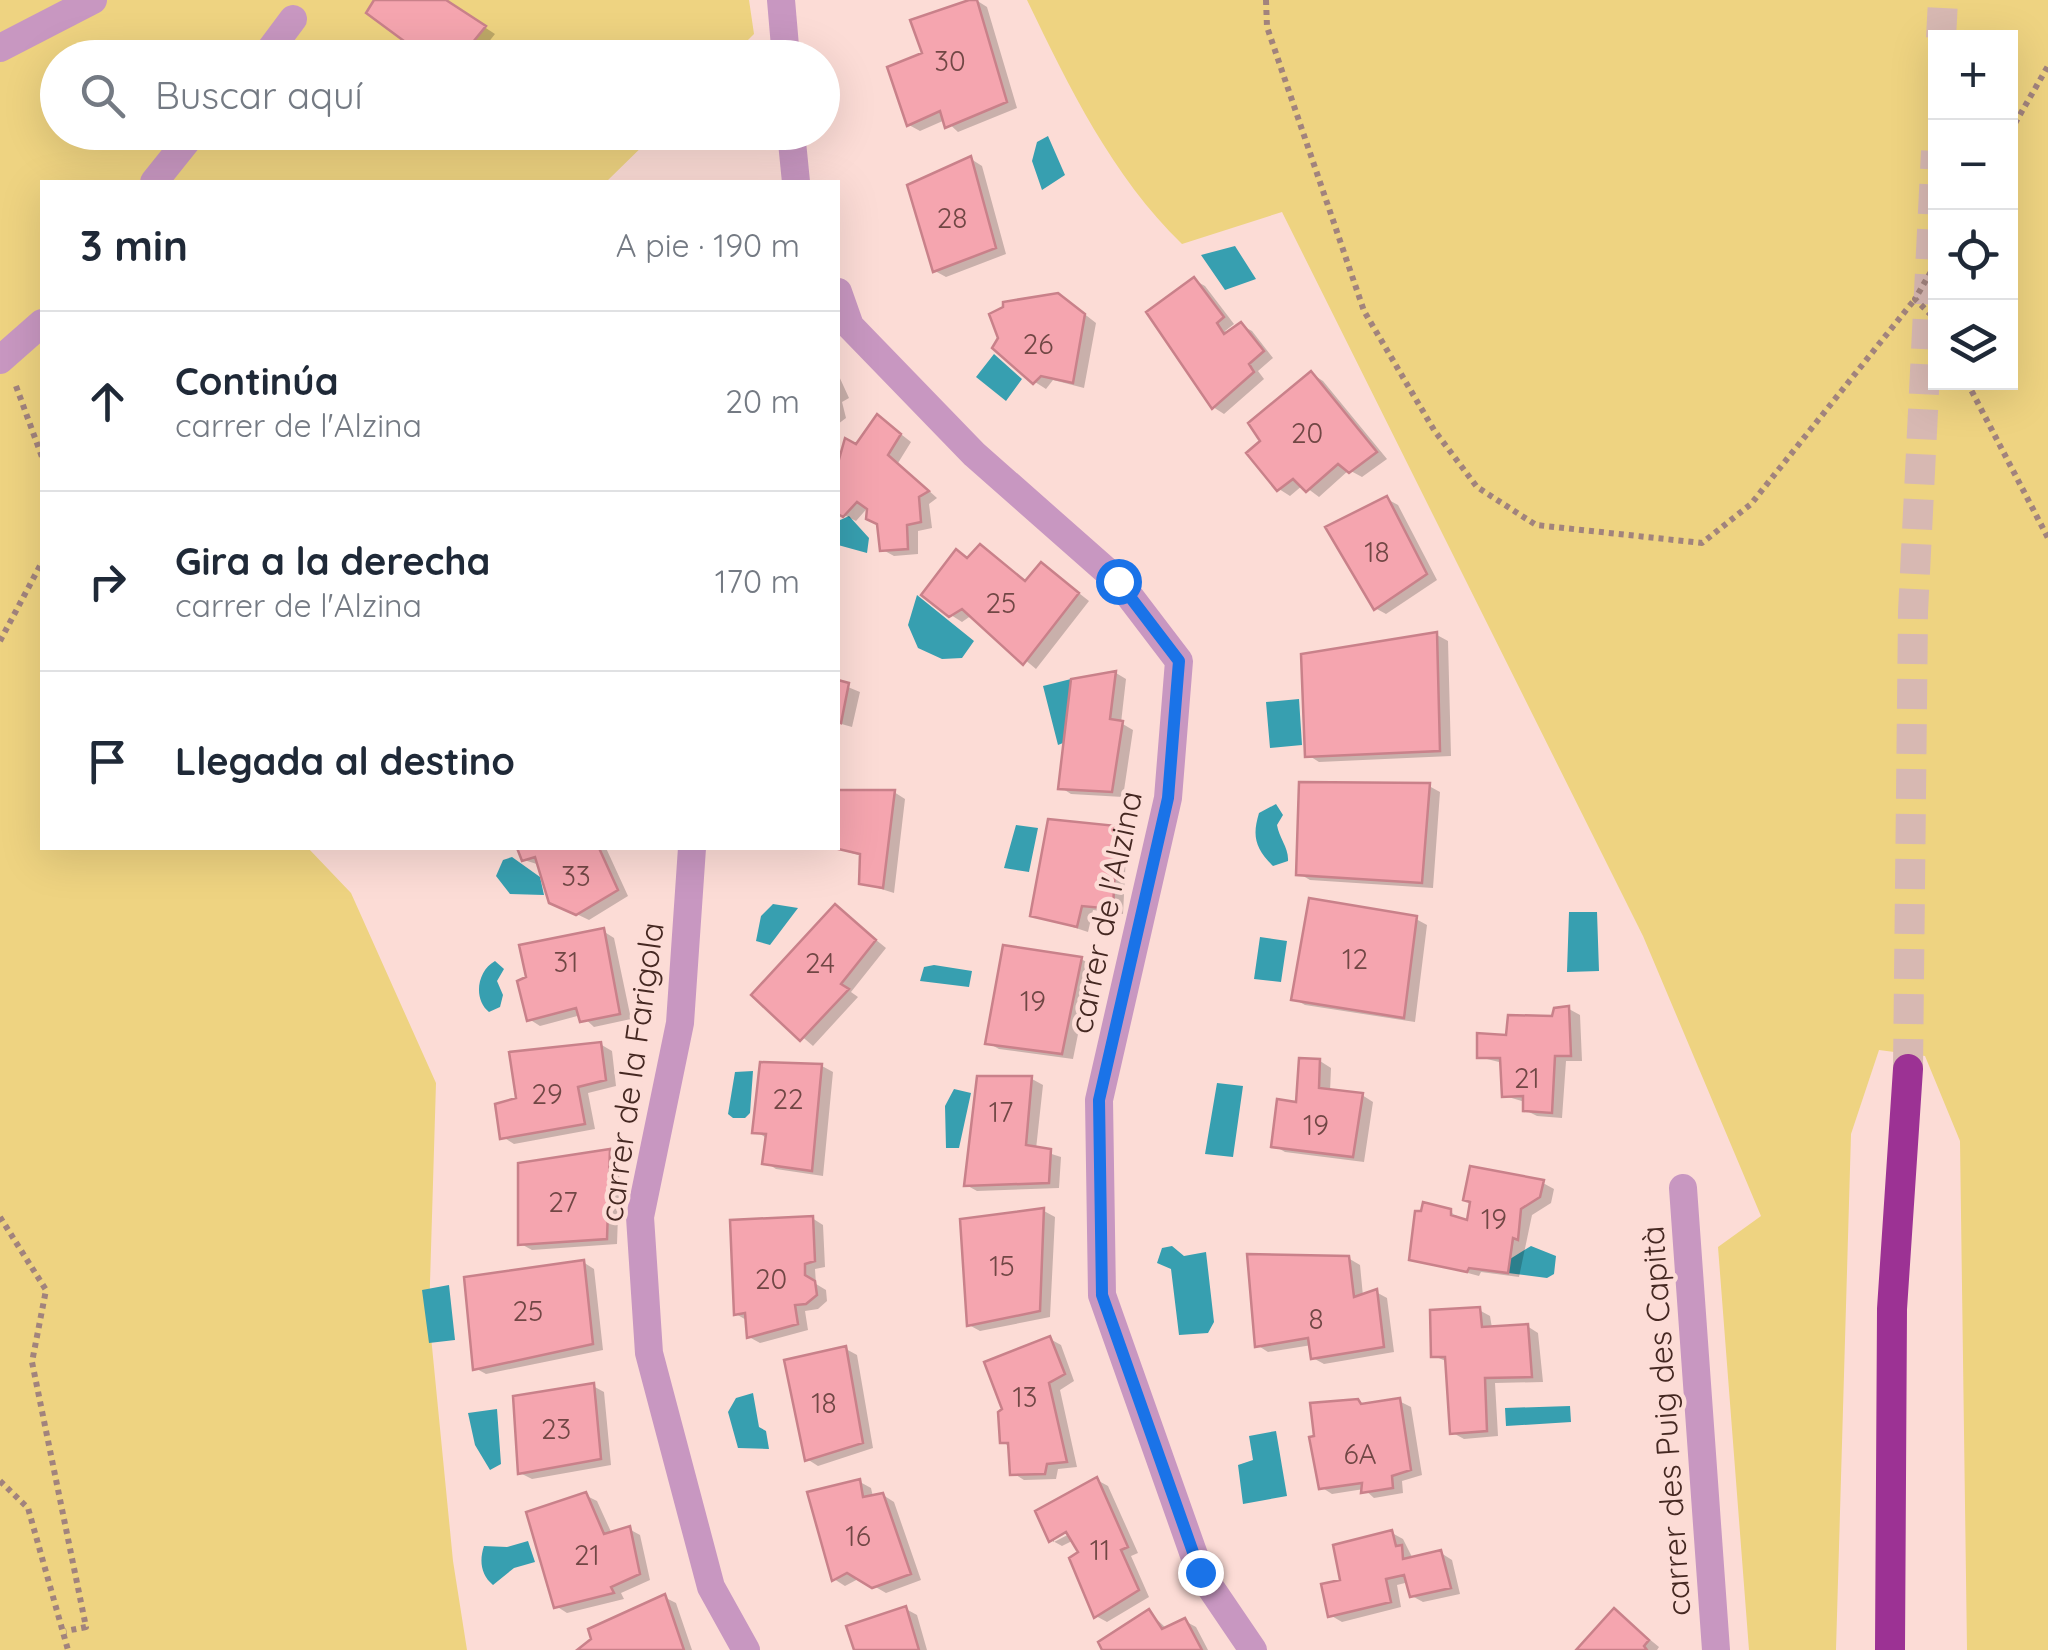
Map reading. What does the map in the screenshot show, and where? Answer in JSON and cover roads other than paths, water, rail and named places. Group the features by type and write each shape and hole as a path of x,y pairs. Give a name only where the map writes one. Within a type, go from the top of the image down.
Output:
{"highway":[{"path":"1890,1650 1892,1309 1908,1069"}],"street":[{"path":"0,48 94,0"},
{"path":"781,0 784,40"},
{"path":"277,40 293,19"},
{"path":"156,180 180,150"},
{"path":"793,150 796,180"},
{"name":"carrer de l'Alzina","path":"840,298 850,326 974,454 1118,581 1179,661 1168,798 1099,1100 1102,1295 1200,1572 1253,1650"},
{"path":"1,358 40,325"},
{"name":"carrer de la Farigola","path":"692,850 680,1023 640,1218 649,1353 711,1587 746,1650"},
{"name":"carrer des Puig des Capità","path":"1684,1188 1716,1650"}],"water":[{"path":"1048,136 1065,175 1042,190 1032,161 1037,142"},
{"path":"1235,246 1256,279 1225,290 1201,255"},
{"path":"994,354 1022,379 1006,401 976,377"},
{"path":"849,516 869,538 867,553 840,546 840,520"},
{"path":"917,595 974,641 962,658 942,659 918,648 908,625"},
{"path":"1071,679 1063,743 1058,745 1043,686"},
{"path":"1299,699 1302,745 1270,748 1266,702"},
{"path":"1276,804 1283,815 1277,825 1288,861 1273,866 1259,847 1256,828 1259,813"},
{"path":"1016,825 1038,828 1029,872 1004,868"},
{"path":"512,857 540,877 544,895 510,894 496,876 503,860"},
{"path":"773,904 798,908 770,945 756,941 761,916"},
{"path":"1569,912 1597,912 1599,971 1567,972"},
{"path":"1260,937 1287,941 1281,982 1254,979"},
{"path":"495,961 504,969 497,981 503,995 500,1007 489,1012 481,1000 479,985 484,971"},
{"path":"924,967 972,971 969,987 920,981"},
{"path":"753,1071 750,1113 745,1118 733,1118 728,1114 735,1072"},
{"path":"1217,1083 1243,1086 1233,1157 1205,1154"},
{"path":"954,1089 971,1093 959,1148 946,1148 945,1106"},
{"path":"1172,1246 1184,1256 1206,1252 1214,1322 1208,1333 1179,1335 1171,1269 1157,1263 1162,1248"},
{"path":"1531,1246 1556,1256 1554,1274 1547,1278 1508,1273 1510,1259"},
{"path":"449,1285 455,1340 429,1343 422,1290"},
{"path":"753,1393 759,1427 766,1431 769,1449 738,1448 728,1412 736,1398"},
{"path":"1570,1406 1571,1422 1506,1426 1505,1408"},
{"path":"497,1409 501,1464 490,1470 475,1445 468,1413"},
{"path":"1276,1431 1287,1496 1243,1504 1238,1465 1253,1460 1249,1436"},
{"path":"528,1541 535,1562 514,1568 493,1585 482,1567 484,1546 507,1547"}],"tunnel":[{"path":"1941,30 1943,0"},
{"path":"1908,1069 1913,612 1933,210"}]}
